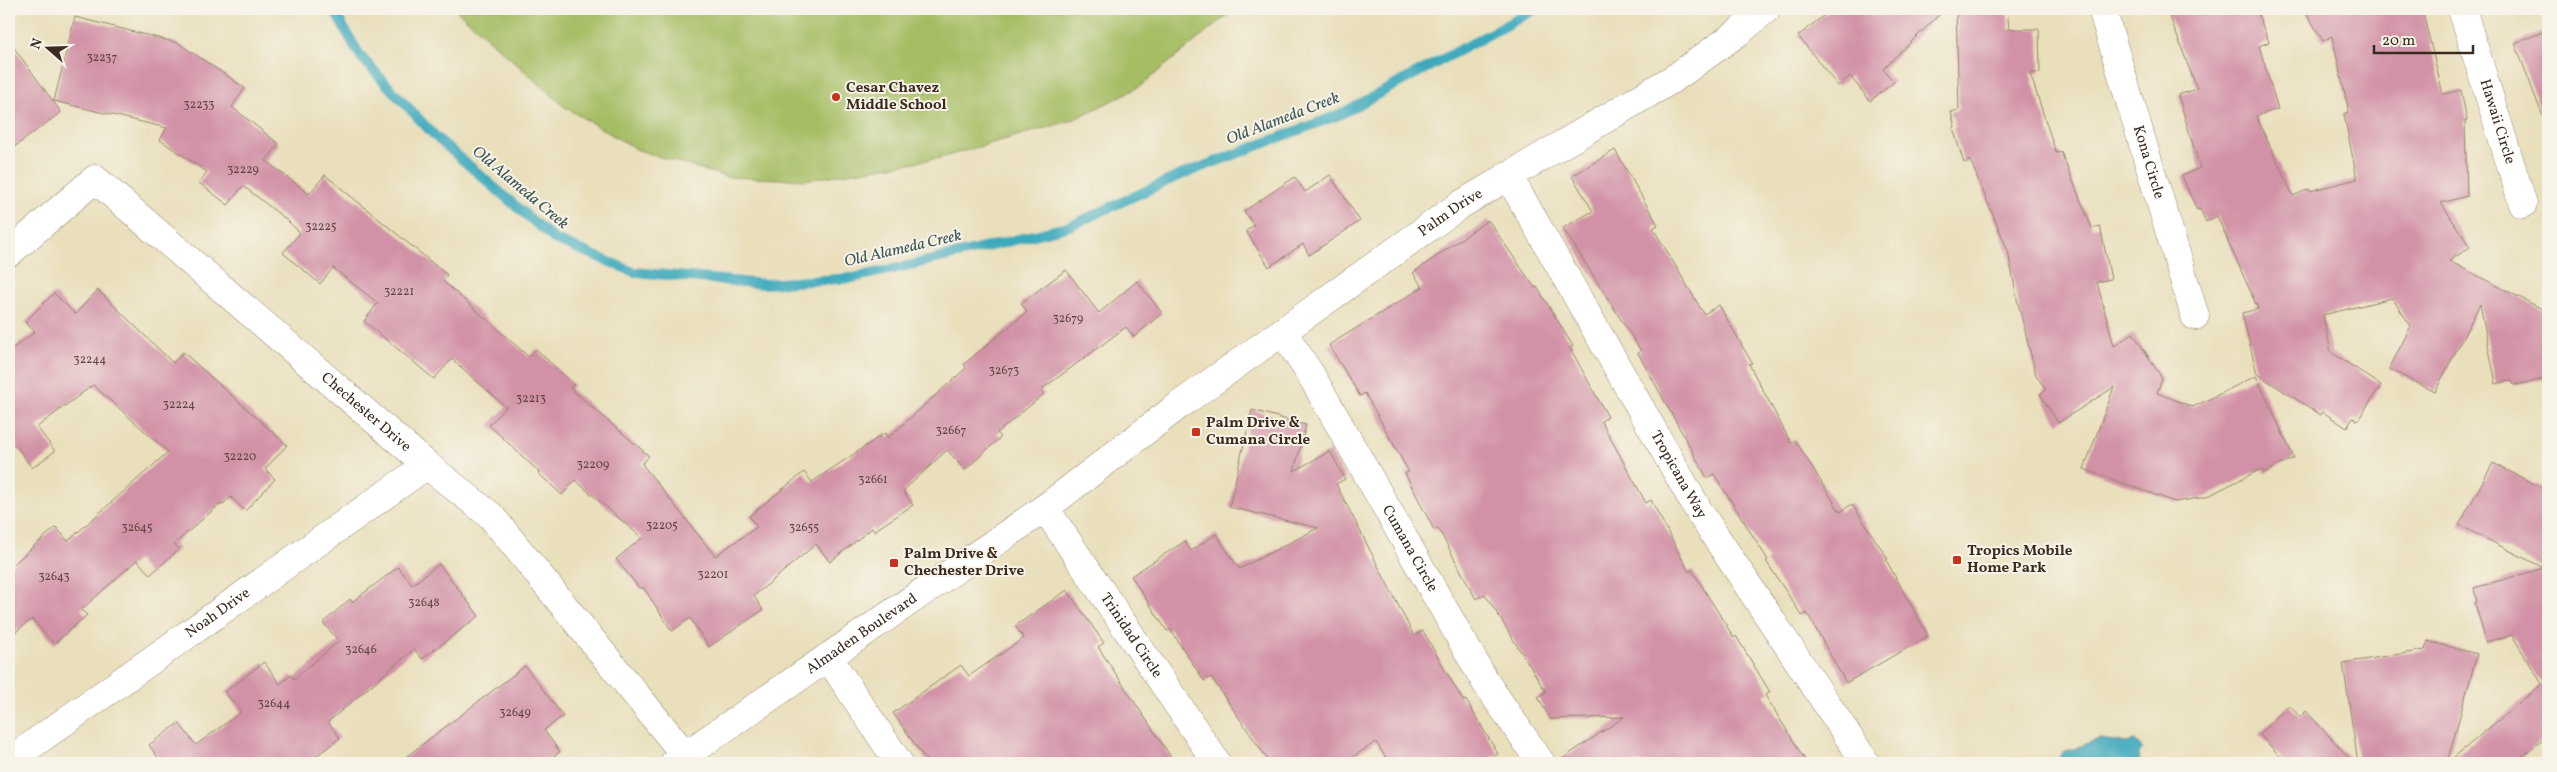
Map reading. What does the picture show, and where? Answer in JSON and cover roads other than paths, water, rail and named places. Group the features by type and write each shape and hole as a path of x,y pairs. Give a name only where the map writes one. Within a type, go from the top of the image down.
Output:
{"street":[{"name":"Palm Drive","path":"1144,430 1460,205 1676,77 1740,31 1766,9"},
{"name":"Kona Circle","path":"2102,9 2195,316"},
{"name":"Hawaii Circle","path":"2462,9 2523,204"},
{"name":"Tropicana Way","path":"1508,175 1700,513 1866,763"},
{"name":"Chechester Drive","path":"9,253 95,179 427,465 491,516 679,759"},
{"name":"Cumana Circle","path":"1283,332 1311,375 1486,683 1541,763"},
{"name":"Almaden Boulevard","path":"679,759 1045,508 1144,430"},
{"name":"Noah Drive","path":"9,761 427,465"},
{"name":"Trinidad Circle","path":"1045,508 1217,763"},
{"path":"828,657 899,763"}],"water":[{"path":"2101,739 2128,743 2134,740 2143,749 2139,753 2140,763 2055,763 2064,751"}],"waterway":[{"name":"Old Alameda Creek","path":"333,9 361,57 436,137 554,239 634,272 764,284 853,278 1070,226 1178,176 1341,114 1536,9"}],"place":[{"name":"Cesar Chavez Middle School","path":"836,97"},
{"name":"Palm Drive & Cumana Circle","path":"1196,432"},
{"name":"Tropics Mobile Home Park","path":"1957,560"},
{"name":"Palm Drive & Chechester Drive","path":"894,563"}]}
